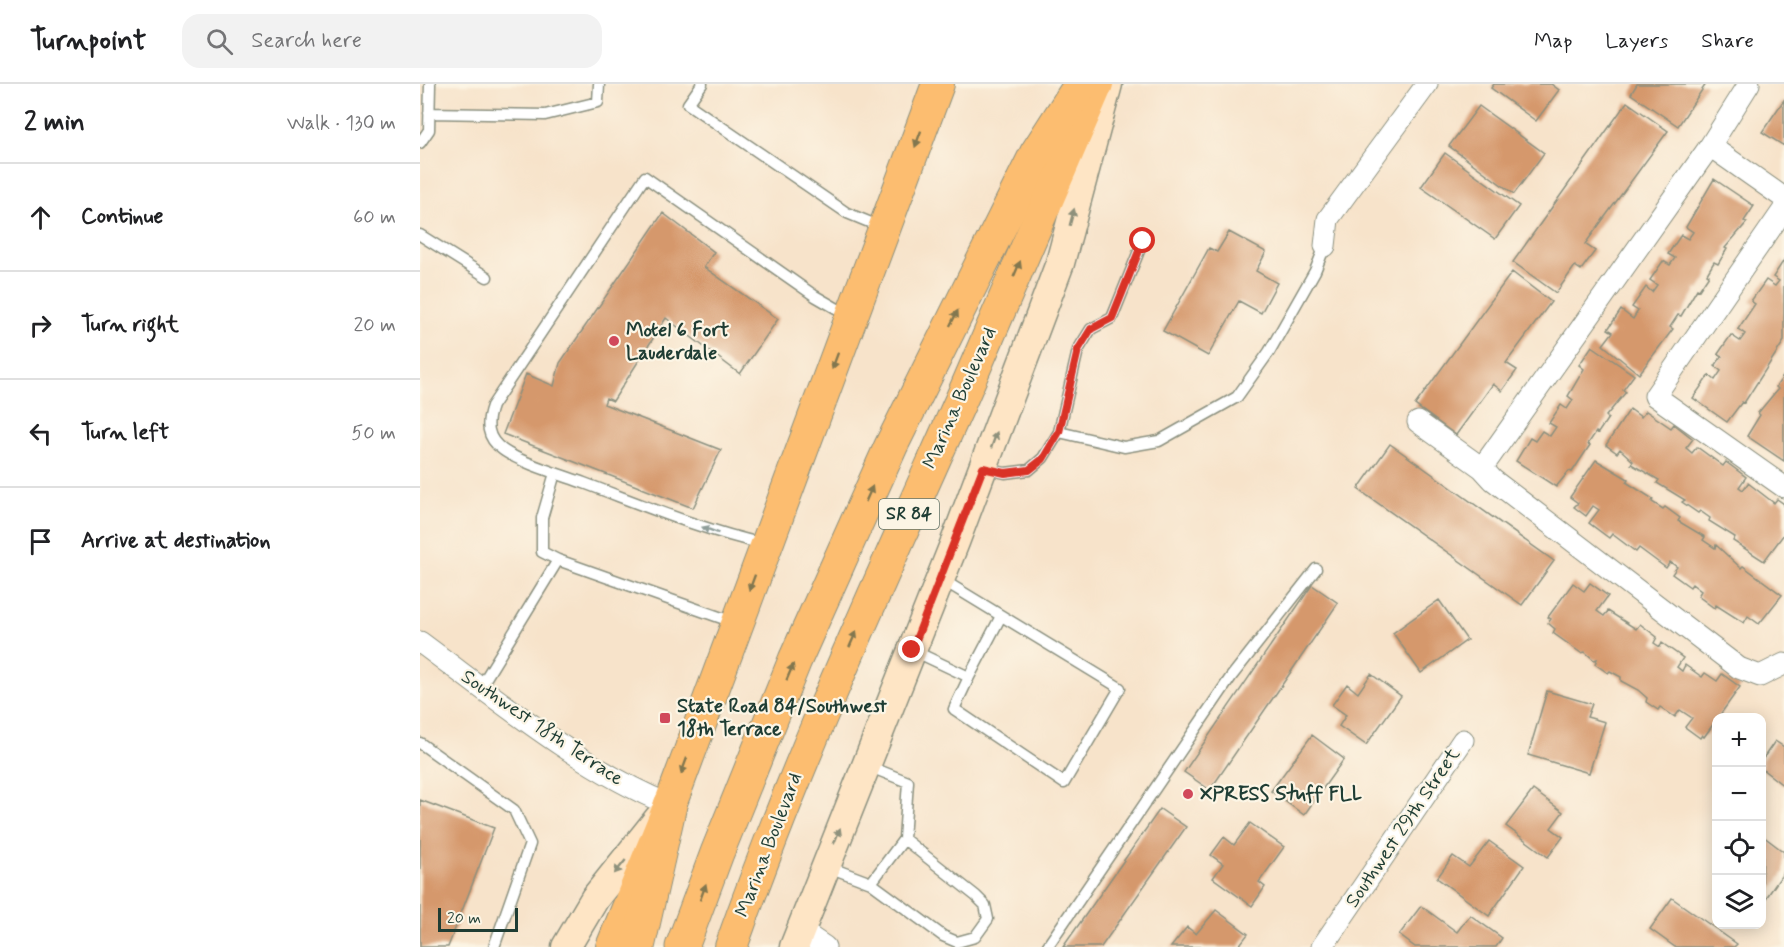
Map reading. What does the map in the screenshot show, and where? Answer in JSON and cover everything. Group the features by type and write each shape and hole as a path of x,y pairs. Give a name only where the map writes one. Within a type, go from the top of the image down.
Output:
{"highway":[{"path":"682,947 773,714 882,466 1036,154 1081,84"},
{"path":"638,947 670,805"}],"main road":[{"path":"612,947 670,805 938,84"},
{"name":"Marina Boulevard","path":"730,947 768,842 842,663 961,398 1097,84"},
{"path":"797,938 941,579 1060,263 1108,84"},
{"path":"566,947 595,898 670,805"}],"street":[{"path":"1325,246 1328,219 1427,84"},
{"path":"1482,468 1710,146 1749,84"},
{"path":"1710,146 1784,198"},
{"path":"1784,209 1655,396 1784,487"},
{"path":"1418,422 1482,468 1493,480 1739,668 1760,676 1784,664"},
{"name":"Southwest 18th Terrace","path":"420,642 622,784 670,805"},
{"name":"Southwest 29th Street","path":"1322,947 1463,740"},
{"path":"797,938 825,947"}],"lane":[{"path":"420,143 429,130 430,84"},
{"path":"429,113 545,115 598,102 599,84"},
{"path":"702,84 688,104 847,213 884,228"},
{"path":"767,544 722,534 555,473 503,450 490,436 487,420 492,406 645,177 815,296 851,317"},
{"path":"420,235 487,277"},
{"path":"983,468 1005,473 1029,470 1043,459 1059,432 1078,350 1091,329 1112,318 1143,241"},
{"path":"1059,432 1124,447 1159,441 1236,398 1269,352 1316,271 1325,246"},
{"path":"555,473 542,518 542,552 558,560 738,624"},
{"path":"481,686 558,560"},
{"path":"1047,947 1231,677 1316,569"},
{"path":"941,579 1120,688 1064,783 954,709 1001,616"},
{"path":"912,650 969,677"},
{"path":"420,743 514,810 530,844 494,947"},
{"path":"866,765 908,782 904,839 871,883"},
{"path":"826,866 871,883 943,936 957,942 975,937 988,919 985,905 904,839"}],"building":[{"path":"1494,84 1551,84 1559,90 1536,121 1491,88"},
{"path":"1637,84 1706,84 1678,126 1631,94"},
{"path":"1784,100 1784,146 1762,132"},
{"path":"1627,102 1668,131 1585,244 1595,251 1581,270 1575,266 1556,293 1513,262"},
{"path":"1479,106 1544,153 1514,194 1449,146"},
{"path":"1445,153 1519,206 1495,239 1421,187"},
{"path":"1714,179 1754,206 1744,221 1747,222 1725,248 1727,249 1718,264 1714,262 1699,290 1697,289 1681,316 1678,315 1670,327 1673,329 1639,374 1603,345 1613,332 1608,329 1621,310 1633,319 1638,311 1632,307 1646,287 1652,292 1657,285 1650,280 1663,261 1670,265 1675,258 1668,254 1681,235 1688,239 1693,232 1686,227"},
{"name":"Motel 6 Fort Lauderdale","path":"663,213 714,252 704,267 778,319 740,374 666,318 613,401 606,398 604,404 721,450 693,508 503,434 526,374 554,386 560,363"},
{"path":"1229,232 1266,252 1256,271 1277,283 1261,313 1239,301 1208,356 1163,331 1209,248 1217,252"},
{"path":"1784,260 1784,341 1744,403 1742,402 1727,422 1693,398 1709,375 1715,380 1721,371 1715,366 1722,356 1718,354 1731,335 1740,341 1745,334 1738,329 1755,304 1751,301 1766,280 1775,286 1779,281 1773,277"},
{"path":"1512,272 1551,302 1506,363 1517,370 1502,391 1493,384 1456,435 1415,405"},
{"path":"1592,346 1634,375 1623,390 1626,392 1606,416 1608,418 1588,444 1590,445 1572,472 1569,471 1556,487 1516,461 1530,438 1535,441 1542,431 1550,436 1556,427 1549,423 1561,405 1567,409 1573,400 1568,396 1584,369 1579,365"},
{"path":"1784,375 1784,461 1747,436 1760,415 1758,413 1778,389 1776,387"},
{"path":"1630,409 1641,417 1646,411 1671,428 1674,424 1693,439 1686,448 1692,453 1697,447 1723,466 1726,462 1746,477 1739,487 1743,490 1748,483 1774,503 1777,499 1784,504 1784,534 1764,561 1733,541 1735,537 1709,521 1710,518 1700,511 1698,513 1682,502 1685,500 1657,483 1659,480 1631,464 1633,461 1620,449 1617,453 1606,445"},
{"path":"1390,444 1554,561 1522,605 1358,489"},
{"path":"1596,460 1628,479 1626,482 1653,499 1652,502 1663,509 1665,507 1680,518 1678,521 1705,537 1703,540 1715,548 1716,545 1741,568 1743,566 1782,595 1759,624 1748,616 1744,623 1716,605 1714,608 1698,596 1701,591 1692,584 1690,587 1672,574 1677,567 1670,562 1666,568 1639,548 1636,552 1612,534 1609,538 1589,523 1599,510 1593,506 1586,516 1574,507 1578,503 1570,497"},
{"path":"1573,583 1584,591 1590,583 1608,596 1597,611 1604,616 1608,611 1636,629 1640,624 1657,637 1654,643 1660,647 1662,643 1683,658 1677,667 1682,671 1685,665 1702,677 1705,673 1717,681 1722,674 1740,687 1721,713 1712,713 1712,726 1704,737 1702,735 1700,738 1685,727 1692,718 1680,710 1675,717 1660,707 1658,710 1646,702 1647,698 1621,681 1621,677 1610,671 1608,673 1595,664 1597,659 1594,660 1585,652 1581,653 1553,633 1555,629 1548,623 1551,619 1548,617"},
{"path":"1312,585 1338,603 1210,790 1184,772"},
{"path":"1439,600 1467,640 1421,673 1393,633"},
{"path":"1371,674 1401,696 1366,745 1339,726 1346,715 1332,705 1347,684 1358,693"},
{"path":"1547,691 1592,704 1587,717 1605,722 1589,773 1528,755"},
{"path":"1312,735 1344,759 1304,815 1271,791"},
{"path":"1775,741 1784,747 1784,786 1766,772 1766,754"},
{"path":"1533,790 1563,812 1551,828 1563,837 1548,857 1506,826"},
{"path":"420,800 494,828 448,947 420,947"},
{"path":"1160,809 1186,827 1101,947 1063,947"},
{"path":"1250,823 1284,847 1259,882 1265,887 1252,906 1213,878 1223,864 1211,855 1224,837 1234,845"},
{"path":"1766,838 1784,852 1784,872 1766,898"},
{"path":"1489,841 1524,866 1489,916 1437,878 1453,856 1469,867"},
{"path":"1672,898 1712,926 1712,929 1716,929 1737,944 1734,947 1675,947 1650,929"},
{"path":"1421,906 1457,932 1470,915 1502,938 1496,947 1415,947 1399,935"},
{"path":"1216,910 1248,934 1238,947 1171,947 1187,927 1196,934"}],"place":[{"name":"Motel 6 Fort Lauderdale","path":"614,341"},
{"name":"State Road 84/Southwest 18th Terrace","path":"665,718"},
{"name":"XPRESS Stuff FLL","path":"1188,794"}],"route":[{"path":"912,650 983,468 1005,473 1029,470 1043,459 1059,432 1078,350 1091,329 1112,318 1143,241"}]}
